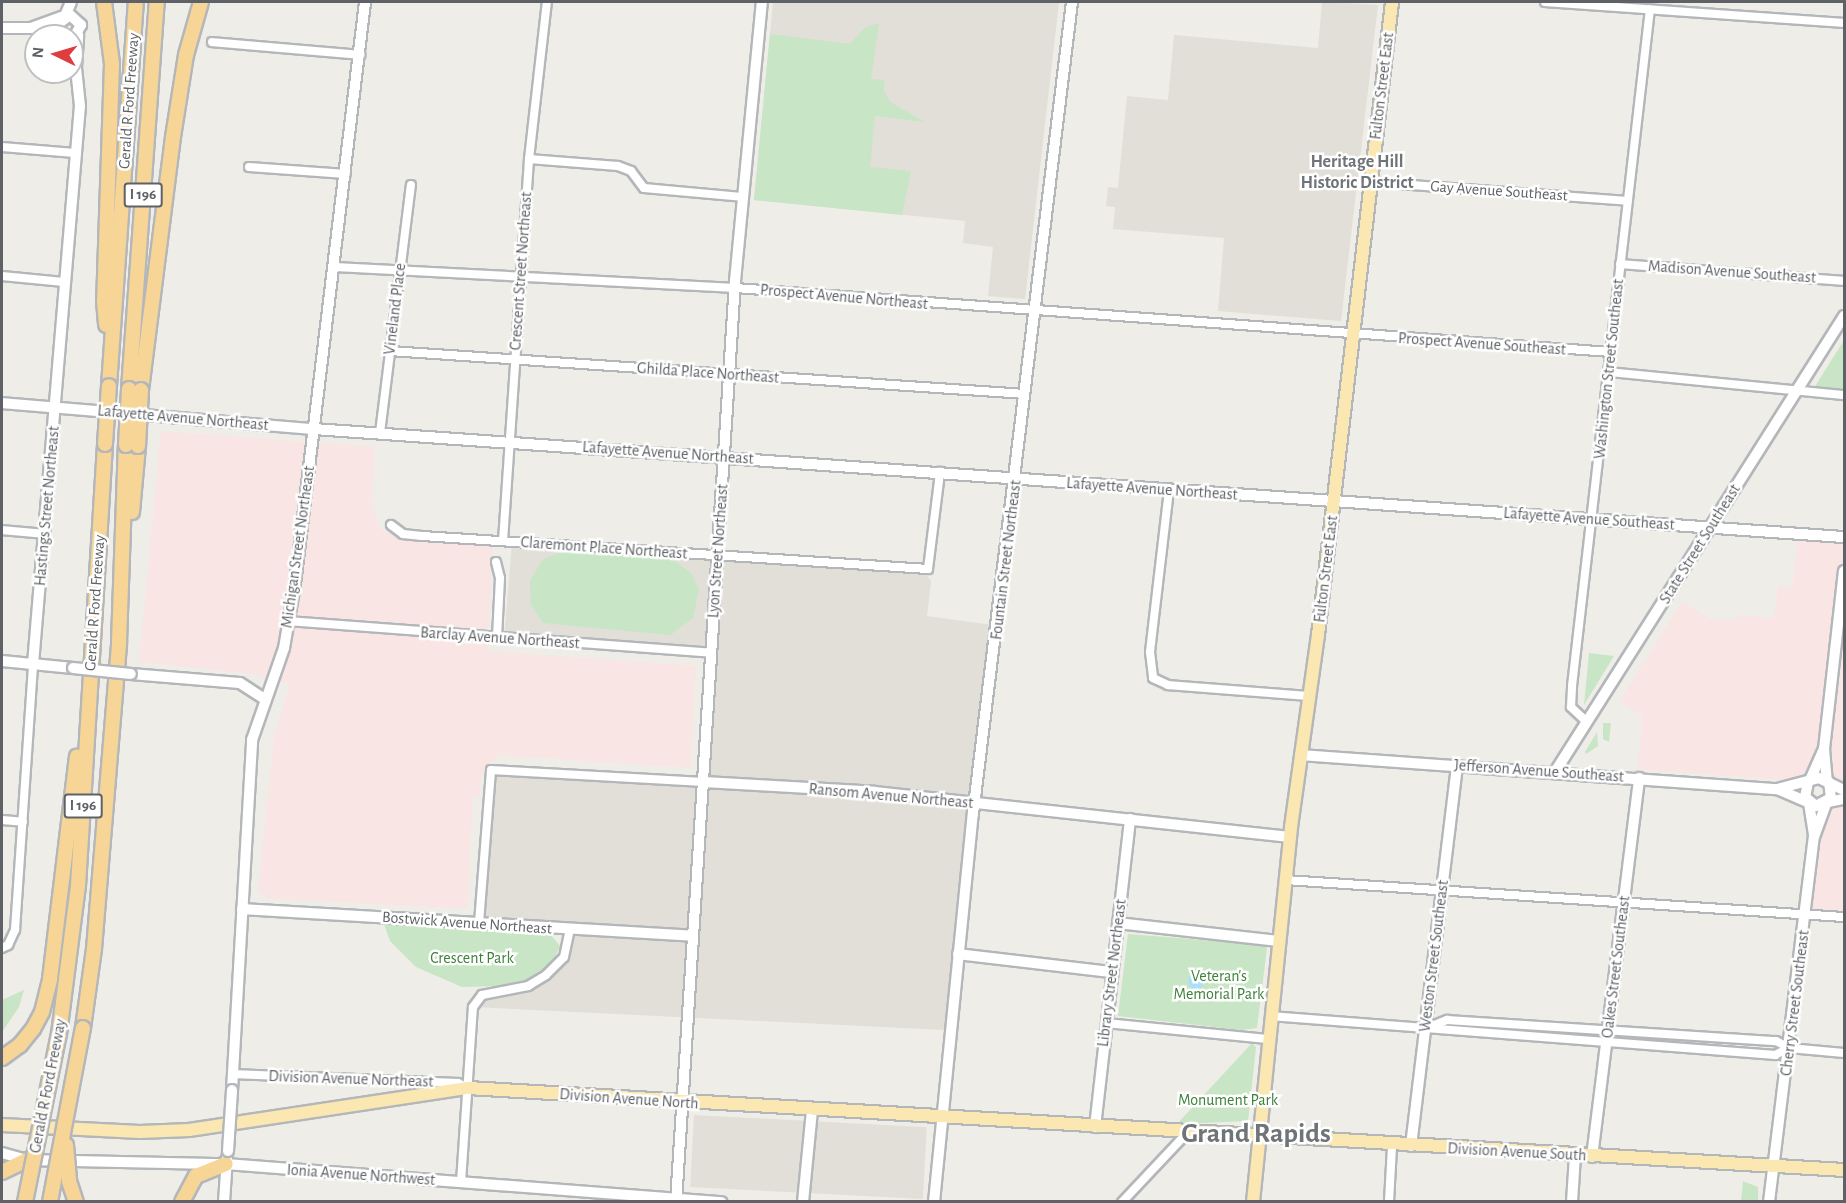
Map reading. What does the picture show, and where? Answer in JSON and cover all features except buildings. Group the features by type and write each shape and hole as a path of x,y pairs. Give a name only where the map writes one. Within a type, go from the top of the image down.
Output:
{"highway":[{"path":"105,2 112,64 104,301 110,360"},
{"name":"Gerald R Ford Freeway","path":"25,1202 59,1034 78,886 110,360 136,2"},
{"name":"Gerald R Ford Freeway","path":"50,1202 64,1140 94,950 119,642 157,2"},
{"path":"135,389 188,45 201,2"},
{"path":"2,1058 20,1045 33,1029 42,1012 51,979 96,576"},
{"path":"64,1140 69,1155 69,1181 76,1202"},
{"path":"182,1202 200,1173 227,1158"},
{"path":"2,1172 27,1161"}],"main road":[{"name":"Fulton Street East","path":"1253,1202 1267,1039 1285,880 1334,502 1392,2"},
{"name":"Division Avenue North","path":"2,1125 140,1132 189,1130 468,1088 940,1118 1259,1135"},
{"name":"Division Avenue South","path":"1259,1135 1392,1146 1845,1170"},
{"name":"Division Avenue South","path":"1775,1168 1845,1176"}],"street":[{"path":"59,24 71,2"},
{"name":"Michigan Street Northeast","path":"224,1202 250,757 265,699 284,648 335,267 365,2"},
{"name":"Crescent Street Northeast","path":"503,541 529,159 547,2"},
{"name":"Lyon Street Northeast","path":"676,1199 735,288 762,2"},
{"name":"Fountain Street Northeast","path":"934,1202 940,1118 975,802 1072,2"},
{"path":"1545,2 1845,23"},
{"name":"Washington Street Southeast","path":"1587,722 1571,707 1650,9"},
{"path":"44,24 74,16 79,24"},
{"path":"2,28 24,28"},
{"path":"212,42 360,55"},
{"name":"Hastings Street Northeast","path":"5,946 15,930 33,664 80,106 77,84"},
{"path":"2,147 75,153"},
{"path":"529,159 618,166 631,171 644,188 742,197"},
{"path":"249,167 346,174"},
{"name":"Gay Avenue Southeast","path":"1371,182 1627,201"},
{"name":"Vineland Place","path":"380,433 411,185"},
{"name":"Madison Avenue Southeast","path":"1620,264 1845,281"},
{"name":"Prospect Avenue Northeast","path":"335,267 735,288 1353,336"},
{"path":"2,276 64,282"},
{"name":"State Street Southeast","path":"1555,772 1845,316"},
{"name":"Prospect Avenue Southeast","path":"1353,336 1611,352"},
{"name":"Ghilda Place Northeast","path":"390,351 1025,394"},
{"path":"1609,372 1798,388 1845,395"},
{"name":"Lafayette Avenue Northeast","path":"2,403 314,429 1334,502"},
{"name":"Claremont Place Northeast","path":"391,525 403,534 928,569 940,472"},
{"path":"1169,490 1149,652 1150,669 1158,683 1308,696"},
{"name":"Lafayette Avenue Southeast","path":"1334,502 1594,518 1845,537"},
{"path":"2,530 45,534"},
{"path":"496,562 500,578 497,637"},
{"path":"1827,803 1832,792 1828,782 1824,748 1845,571"},
{"name":"Barclay Avenue Northeast","path":"288,621 711,653"},
{"path":"2,662 240,683 265,699"},
{"path":"1824,748 1804,793 1808,802 1816,806 1845,799"},
{"name":"Jefferson Avenue Southeast","path":"1300,755 1777,789 1808,802"},
{"name":"Weston Street Southeast","path":"1411,1146 1457,766"},
{"name":"Ransom Avenue Northeast","path":"479,923 490,770 704,782 975,802 1290,837"},
{"name":"Oakes Street Southeast","path":"1592,1157 1639,778"},
{"path":"1809,781 1820,778 1845,790"},
{"name":"Jefferson Avenue Southeast","path":"1777,789 1809,781"},
{"name":"Cherry Street Southeast","path":"1808,802 1814,837"},
{"name":"Cherry Street Southeast","path":"1769,1202 1814,837 1827,803"},
{"name":"Library Street Northeast","path":"1095,1127 1130,819"},
{"path":"2,820 23,822"},
{"path":"1285,880 1845,917"},
{"name":"Bostwick Avenue Northeast","path":"242,909 692,936"},
{"path":"1118,923 1278,941"},
{"path":"461,1182 477,1000 482,995 528,986 546,975 564,957 570,929"},
{"path":"958,954 1112,972"},
{"path":"1270,1016 1774,1054 1789,1048"},
{"path":"1425,1029 1447,1020 1776,1041 1789,1048 1845,1053"},
{"path":"1106,1023 1267,1039"},
{"name":"Division Avenue Northeast","path":"232,1074 458,1083 468,1088"},
{"path":"803,1202 812,1110"},
{"path":"1122,1202 1188,1132"},
{"path":"1389,1202 1392,1146"},
{"name":"Ionia Avenue Northwest","path":"2,1153 27,1161 227,1158 461,1182 722,1202"},
{"path":"1572,1202 1575,1156"}],"shaded area":[{"path":"773,2 1059,2 1025,299 988,296 993,247 963,243 965,221 754,200"},
{"path":"1322,2 1378,5 1341,321 1218,311 1224,238 1113,229 1115,207 1106,206 1108,187 1118,188 1127,96 1168,100 1174,35 1318,48"},
{"path":"161,431 375,447 371,504 382,531 401,538 493,546 487,651 696,666 690,768 498,755 482,773 480,796 473,796 467,909 267,898 258,891 274,737 290,685 254,674 139,662"},
{"path":"1798,534 1844,537 1844,917 1805,915 1819,804 1828,798 1825,783 1638,769 1642,716 1619,702 1682,602 1713,620 1735,620 1737,615 1774,618 1778,587 1792,588"},
{"path":"512,543 924,572 931,581 927,616 992,625 944,1030 473,1007 476,1000 528,986 558,964 570,929 479,923 489,773 703,782 711,653 504,638"},
{"path":"694,1115 927,1127 923,1199 690,1187"}],"green space":[{"path":"879,23 871,79 885,80 884,91 890,102 925,122 875,116 870,167 911,171 902,215 754,200 770,34 850,44 864,28"},
{"path":"1844,340 1844,389 1814,388"},
{"path":"564,551 667,558 676,562 691,573 699,589 693,618 670,635 543,623 531,605 530,581 543,559"},
{"path":"1589,653 1614,656 1584,705"},
{"path":"1603,723 1611,723 1609,742 1603,739"},
{"path":"1597,732 1598,746 1586,754 1585,752"},
{"name":"Crescent Park","path":"384,924 551,935 560,946 553,961 528,980 502,986 462,987 416,967 390,941"},
{"name":"Veteran's Memorial Park","path":"1128,934 1264,945 1267,948 1257,1028 1241,1030 1118,1016"},
{"path":"24,990 19,1007 2,1032 2,1000"},
{"name":"Monument Park","path":"1252,1043 1256,1047 1248,1121 1177,1124"},
{"path":"1743,1181 1758,1187 1758,1201 1741,1201"}],"water":[{"path":"1196,973 1204,981 1196,989 1188,981"}],"district":[{"name":"Heritage Hill Historic District","path":"1357,174"},
{"name":"Grand Rapids","path":"1256,1134"}]}
